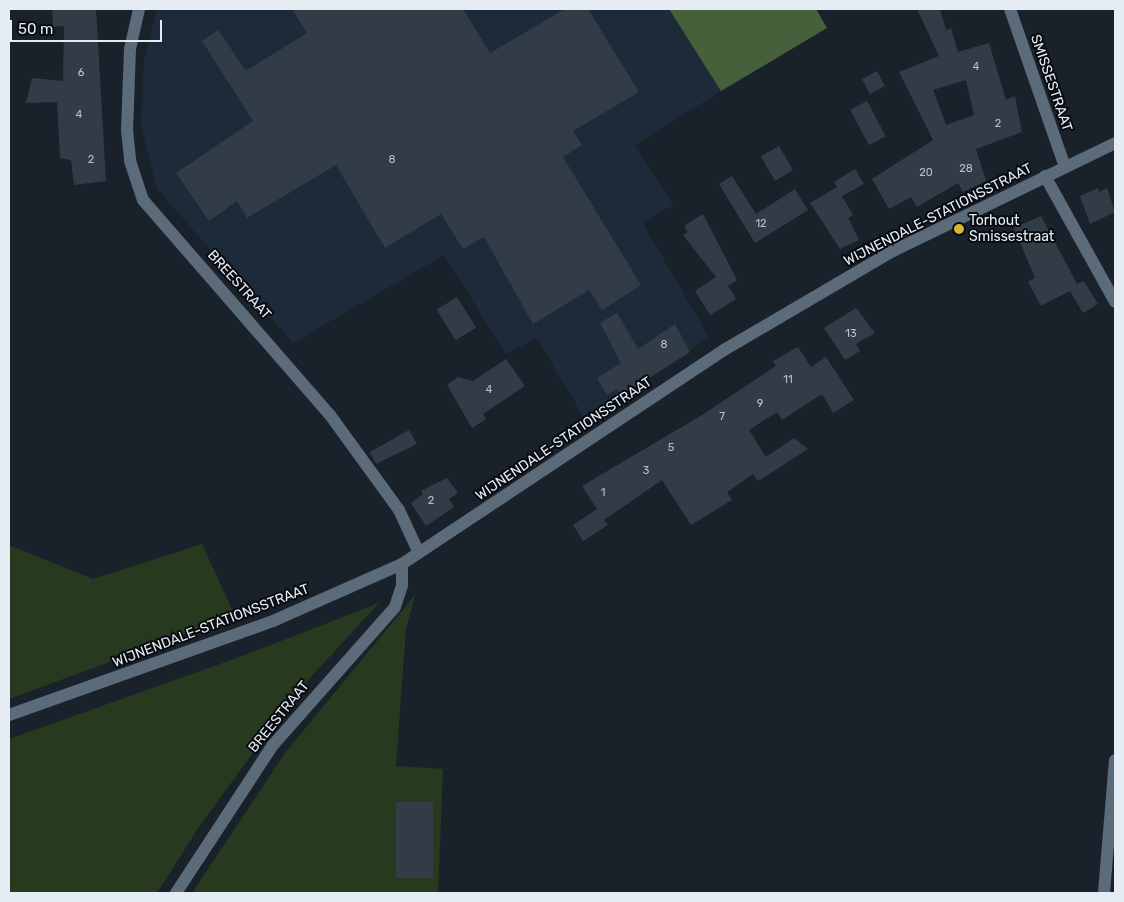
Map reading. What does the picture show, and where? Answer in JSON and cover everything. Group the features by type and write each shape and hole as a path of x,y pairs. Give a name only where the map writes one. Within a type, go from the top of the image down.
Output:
{"street":[{"name":"BREESTRAAT","path":"139,9 130,49 127,122 130,161 143,200 330,415 399,510 419,553"},
{"name":"SMISSESTRAAT","path":"1010,9 1065,167"},
{"name":"WIJNENDALE-STATIONSSTRAAT","path":"9,715 274,621 402,564 724,350 893,251 1115,143"},
{"path":"1045,176 1115,302"},
{"name":"BREESTRAAT","path":"176,893 273,745 394,608 402,585 402,564"},
{"path":"1104,893 1115,760"}],"shaded area":[{"path":"157,9 669,9 721,91 635,145 674,205 642,222 709,337 586,421 537,338 506,354 444,255 293,343 157,189 141,125 144,60"}],"green space":[{"path":"669,9 816,9 827,28 721,91"},
{"path":"202,544 235,616 9,699 9,545 93,579"},
{"path":"415,595 406,629 396,766 443,769 438,893 192,893 285,753"},
{"path":"379,603 298,691 199,827 157,893 9,893 9,739 237,658"}],"building":[{"path":"52,9 96,9 106,181 74,185 71,160 60,158 57,102 26,103 32,78 63,81 64,26 53,27"},
{"path":"292,9 463,9 490,53 565,9 588,9 639,92 573,131 582,145 563,157 641,285 602,310 589,290 533,324 484,237 463,249 441,214 385,248 336,165 247,218 237,201 209,221 176,173 253,121 202,41 218,30 246,71 307,33"},
{"path":"917,9 940,9 946,30 951,28 958,52 989,43 1006,100 1015,96 1022,132 976,149 986,181 963,192 958,183 917,207 911,197 889,209 872,179 933,140 899,72 939,56","holes":["966,80 974,115 946,125 933,90"]},
{"path":"877,71 885,86 870,94 862,79"},
{"path":"867,101 886,136 869,145 850,110"},
{"path":"779,146 793,170 775,181 761,156"},
{"path":"855,169 864,184 842,196 853,215 848,218 859,240 840,249 810,203 837,187 834,182"},
{"path":"732,176 756,214 795,189 808,210 755,243 719,184"},
{"path":"1098,188 1099,192 1107,188 1115,212 1090,224 1080,196"},
{"path":"703,214 737,280 728,286 736,299 710,315 695,291 716,277 683,235 688,232 684,226"},
{"path":"1041,216 1077,284 1084,281 1098,304 1083,313 1070,291 1041,306 1028,282 1035,278 1014,228"},
{"path":"457,297 476,328 456,340 437,310"},
{"path":"856,308 875,333 856,344 860,351 845,360 824,328"},
{"path":"617,313 638,349 675,324 690,352 621,396 617,389 607,395 597,378 621,363 600,323"},
{"path":"798,347 811,367 826,357 854,400 833,413 822,394 782,420 777,412 749,430 766,457 794,438 808,449 758,481 753,474 727,492 732,500 691,525 662,480 604,520 608,525 583,541 573,525 597,509 582,486 702,415 776,366 773,361"},
{"path":"506,359 525,386 483,414 486,419 472,428 447,385 458,377 473,381"},
{"path":"409,430 417,444 376,464 370,452"},
{"path":"447,478 458,493 449,499 454,507 426,526 411,503 423,494 421,491"},
{"path":"396,802 433,802 433,878 396,878"}],"place":[{"name":"Torhout Smissestraat","path":"959,229"}]}
